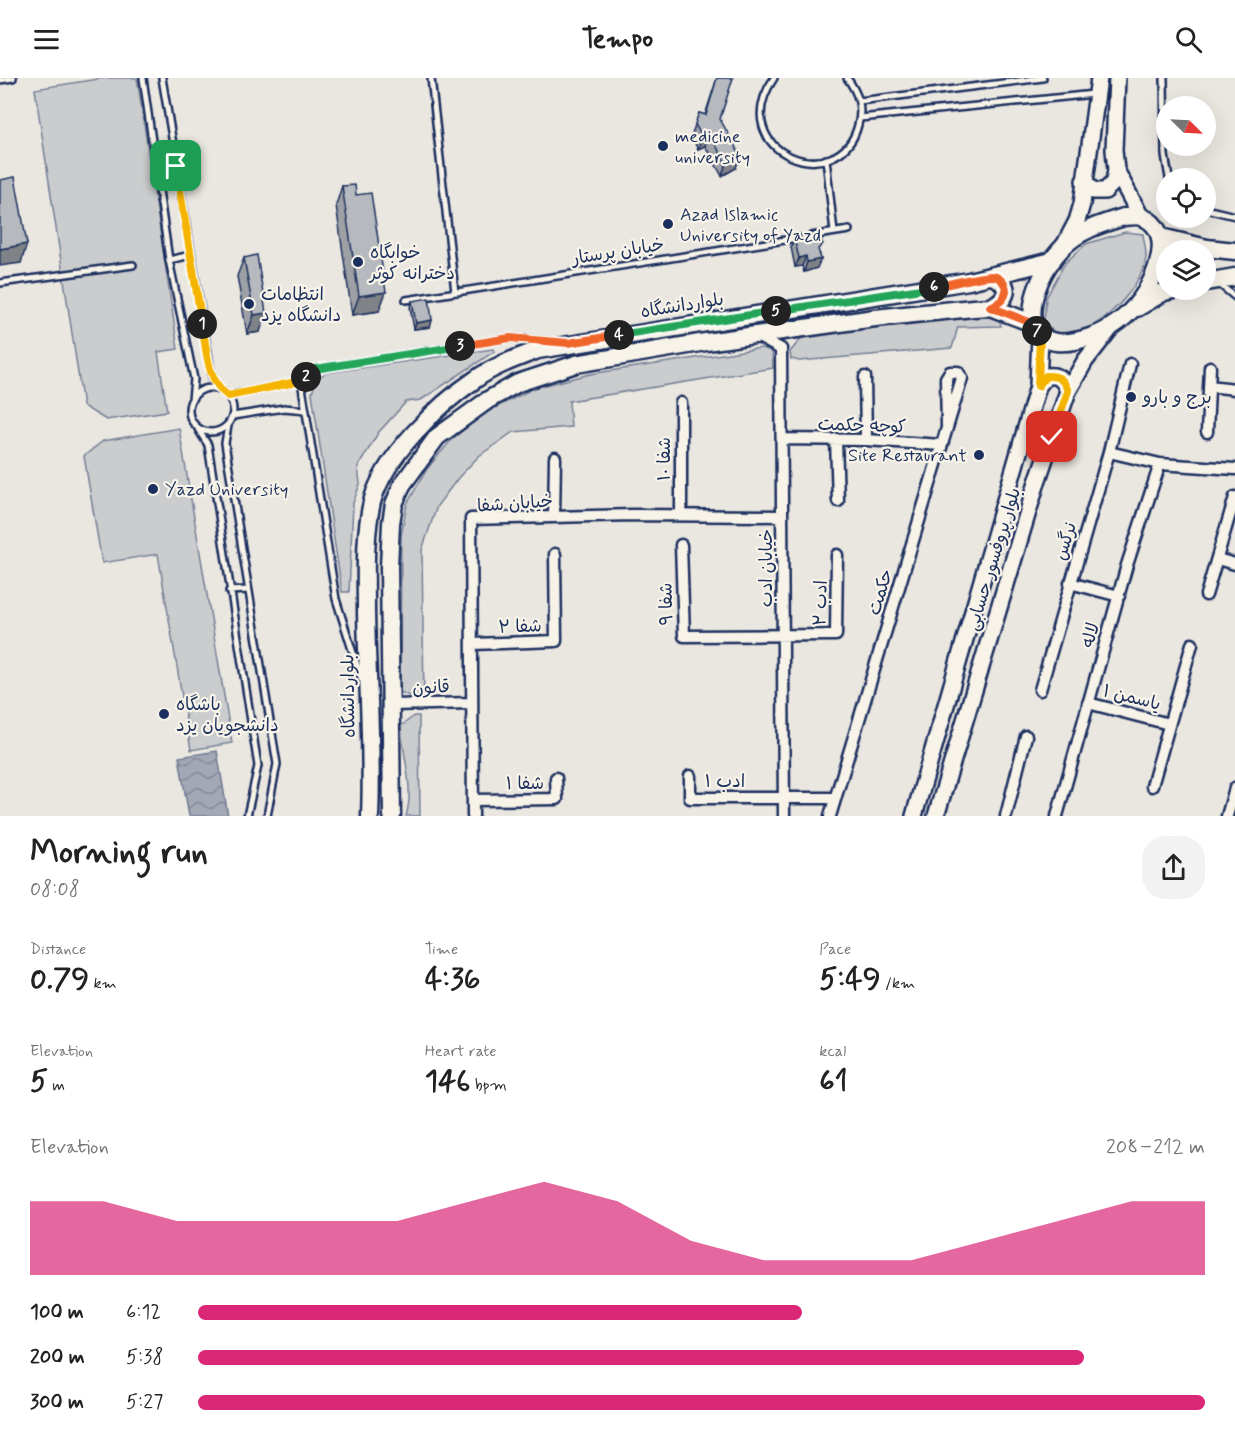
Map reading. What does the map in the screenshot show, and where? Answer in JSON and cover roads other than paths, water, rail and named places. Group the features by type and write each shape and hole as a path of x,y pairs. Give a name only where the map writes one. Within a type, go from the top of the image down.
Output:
{"main road":[{"path":"1036,329 1032,305 1041,279 1064,247 1077,221 1100,78"},
{"path":"1084,181 1093,191 1105,191 1114,182 1117,78"},
{"path":"1116,170 1141,217 1153,225 1161,237 1160,255 1151,281 1128,313"},
{"path":"1064,247 1097,225 1124,217 1141,217"},
{"path":"1161,237 1171,240"},
{"path":"1216,250 1235,251"},
{"name":"بلواردانشگاه","path":"370,816 365,561 372,502 381,480 397,455 421,426 477,378 538,350 568,343 992,276 1052,261"},
{"path":"392,816 389,567 394,504 402,485 418,460 437,437 488,400 545,372 608,359 755,335 875,318 990,307 999,303 1006,295 1001,280 992,276"},
{"path":"1216,280 1235,277"},
{"path":"990,307 1036,329 1052,343 1069,343 1095,335 1114,325 1128,313 1156,297"},
{"name":"بلوار پروفسور حسابی","path":"936,816 1037,482 1068,391 1085,361 1114,325"},
{"name":"بلوار پروفسور حسابی","path":"914,816 1038,386 1036,329"},
{"path":"1038,386 1046,376 1056,376 1065,382 1068,391"}],"street":[{"path":"755,335 781,349 794,333 806,328"},
{"name":"خیابان ادب","path":"781,349 784,816"},
{"name":"نرگس","path":"1040,690 1109,452 1130,364"},
{"path":"1207,432 1210,367"},
{"path":"865,377 866,440"},
{"name":"حکمت","path":"830,816 962,378"},
{"path":"1209,386 1235,389"},
{"name":"شفا ۱۰","path":"681,403 681,515"},
{"name":"کوچه حکمت","path":"782,439 866,440 942,446"},
{"path":"836,439 837,501"},
{"path":"1109,452 1160,464 1235,469"},
{"path":"554,517 555,458"},
{"name":"لاله","path":"1057,816 1119,596 1160,464"},
{"path":"1206,595 1235,497"},
{"name":"خیابان شفا","path":"473,816 471,519 681,515 782,516"},
{"name":"شفا ۹","path":"681,545 684,636 782,636"},
{"name":"شفا ۲","path":"472,644 556,641 555,554"},
{"name":"ادب ۲","path":"782,636 836,635 837,555"},
{"path":"1217,559 1235,564"},
{"path":"1070,583 1119,596"},
{"name":"یاسمن ۱","path":"1152,786 1192,644"},
{"name":"قانون","path":"392,705 471,703"},
{"name":"یاسمن ۱","path":"1088,703 1169,724"},
{"path":"1006,816 1026,736"},
{"name":"ادب ۱","path":"690,776 690,798 783,798"},
{"name":"شفا ۱","path":"473,800 557,799 556,778"},
{"path":"1231,810 1235,788"},
{"path":"783,798 835,798"}],"lane":[{"path":"0,80 13,78"},
{"path":"143,78 170,260 194,379 189,410 191,421 208,445 258,766 247,816"},
{"path":"162,78 212,377 219,390"},
{"path":"430,78 455,292"},
{"path":"774,78 765,92 760,108 762,124 768,139 779,152 794,159 810,162 826,159 836,154 852,139 860,118 859,100 847,78"},
{"path":"859,100 1043,78"},
{"path":"1164,78 1167,168"},
{"path":"860,118 1099,94"},
{"path":"826,159 834,232"},
{"path":"1216,211 1235,216"},
{"name":"خیابان پرستار","path":"406,300 849,230"},
{"path":"170,260 191,255"},
{"path":"0,283 133,265"},
{"path":"1216,285 1235,297"},
{"path":"228,396 301,381 315,369 510,338 568,343"},
{"path":"301,381 336,599 368,696"},
{"path":"192,400 199,392 209,388 219,390 228,396 233,405 233,416 228,426 225,443 277,764 267,816"},
{"path":"233,416 285,408 306,410"},
{"path":"198,429 208,433 228,426"},
{"path":"229,591 247,590"}],"water":[{"path":"217,751 228,816 189,816 179,757"}],"place":[{"name":"medicine university","path":"663,146"},
{"name":"Azad Islamic University of Yazd","path":"668,224"},
{"name":"خوابگاه دخترانه کوثر","path":"358,262"},
{"name":"انتظامات دانشگاه یزد","path":"249,304"},
{"name":"برج و بارو","path":"1131,397"},
{"name":"Site Restaurant","path":"979,455"},
{"name":"Yazd University","path":"153,489"},
{"name":"باشگاه دانشجویان یزد","path":"164,714"}]}
